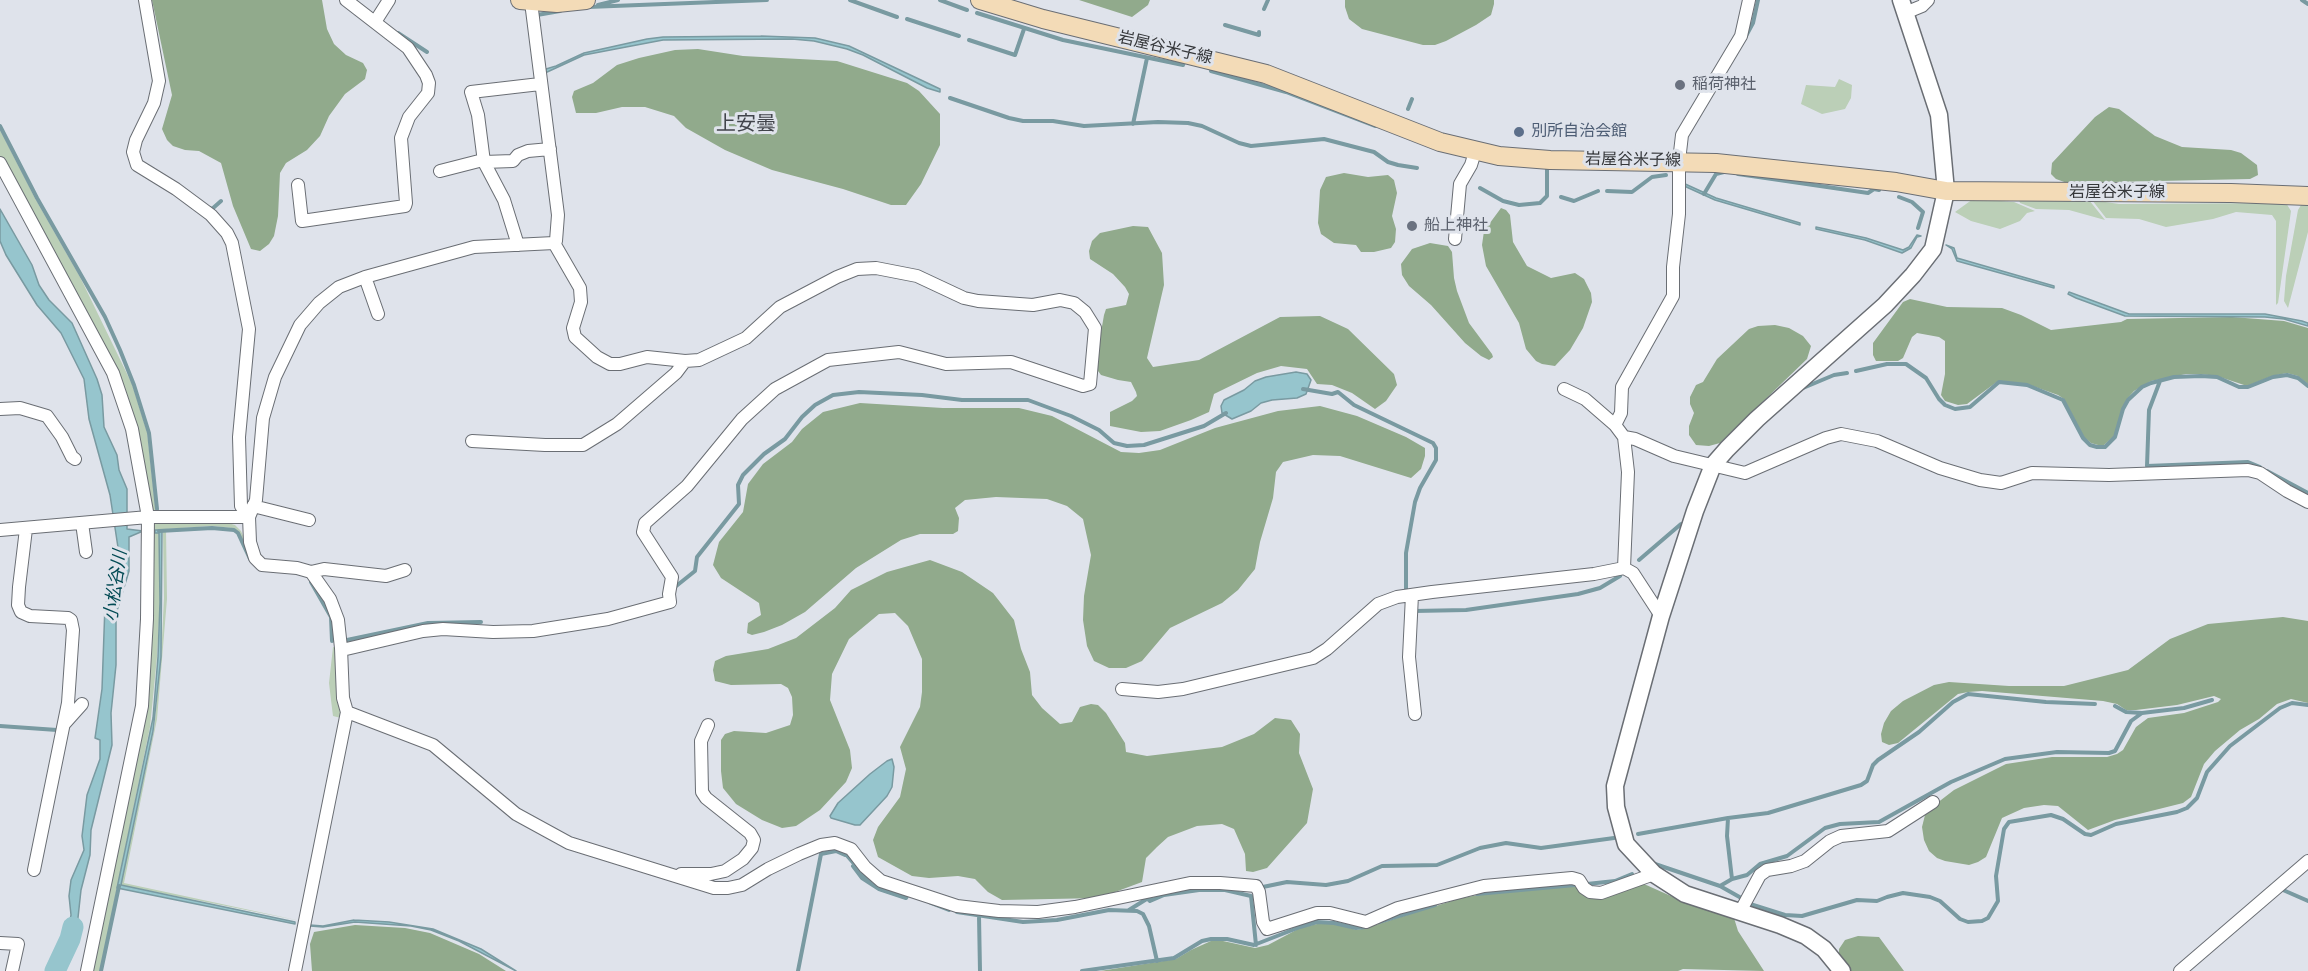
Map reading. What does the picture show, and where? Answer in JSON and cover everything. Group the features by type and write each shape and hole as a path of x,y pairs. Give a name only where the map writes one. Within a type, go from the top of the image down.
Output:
{"main road":[{"path":"526,1 557,3 586,0"},
{"name":"岩屋谷米子線","path":"980,0 1043,19 1266,74 1440,142 1498,156 1550,160 1678,161 1727,164 1896,182 1946,191 2231,193 2308,196"}],"street":[{"path":"145,0 159,81 154,103 134,146 134,157 137,165 176,189 211,215 227,233 232,243 249,329 239,437 242,506 251,512"},
{"path":"298,185 302,221 405,206 407,197 401,138 409,117 428,93 429,83 408,48 346,0"},
{"path":"375,22 389,0"},
{"path":"1615,425 1621,413 1622,387 1674,296 1673,267 1679,214 1678,161 1682,135 1741,36 1749,0"},
{"path":"1842,971 1824,949 1806,936 1780,925 1685,894 1654,874 1626,844 1616,807 1615,786 1661,616 1695,511 1713,465 1757,420 1885,305 1933,249 1946,191 1939,115 1903,6 1922,6 1928,0"},
{"path":"526,1 550,149 558,215 557,237 554,243"},
{"path":"518,245 504,200 483,161 478,115 471,92 540,84"},
{"path":"513,161 518,155 528,151 550,149"},
{"path":"1455,239 1460,184 1471,165 1475,152"},
{"path":"440,171 483,161 513,161"},
{"path":"513,161 517,174"},
{"path":"0,163 113,373 132,429 144,518 147,619 142,706 87,971"},
{"path":"405,570 386,576 324,569 311,572 297,568 262,565 255,558 250,542 251,512 256,500 263,418 275,376 291,340 300,325 329,294 365,277 474,247 554,243"},
{"path":"342,650 423,631 443,629 493,632 542,629 608,619 670,602 672,577 643,532 643,527 687,486 742,419 776,388 828,360 899,352 946,364 974,365 1011,362 1087,386 1090,384 1095,328 1085,312 1074,303 1060,300 1033,305 978,301 964,298 917,276 886,269 867,268 844,273 787,303 774,312 754,332 731,346 699,360 685,361 647,357 615,365 603,361 578,342 573,328 580,302 580,288 554,243"},
{"path":"365,277 378,314"},
{"path":"472,441 583,445 616,424 676,373 685,361"},
{"path":"1564,389 1585,399 1615,425 1624,437 1628,472 1624,568"},
{"path":"0,409 20,408 47,416 75,459"},
{"path":"1624,437 1635,439 1674,456 1744,473 1832,435 1847,434 1876,441 1940,468 1980,480 2001,483 2032,473 2109,476 2248,470 2260,474 2308,502"},
{"path":"0,530 251,512 309,520"},
{"path":"85,523 86,552"},
{"path":"26,529 18,606 21,612 30,616 71,620 73,630 69,703 34,870"},
{"path":"1122,689 1158,692 1183,689 1313,658 1327,649 1375,605 1385,600 1412,595 1594,574 1624,568 1632,573 1661,616"},
{"path":"295,971 347,712 343,698 342,650 338,620 330,599 311,572"},
{"path":"1412,595 1409,657 1415,714"},
{"path":"64,724 82,704"},
{"path":"347,712 433,745 516,814 569,843 704,886 722,889 749,882 768,869 799,854 821,845 835,843 848,847 881,881 957,906 999,911 1021,913 1075,907 1190,883 1256,886 1263,922 1267,929 1317,914 1330,913 1366,922 1398,908 1484,886 1572,878 1579,880 1590,892 1601,893 1654,874"},
{"path":"668,873 701,875 719,873 743,859 752,848 754,840 750,833 706,798 702,792 701,741 708,724"},
{"path":"1740,912 1761,875 1767,870 1805,861 1830,841 1841,836 1888,831 1933,802"},
{"path":"2180,971 2308,861"},
{"path":"0,943 18,944 12,971"}],"green space":[{"path":"152,0 322,0 327,29 334,44 346,55 363,63 367,70 365,79 345,94 329,116 320,136 307,150 286,163 280,173 278,216 274,236 269,244 260,251 251,249 233,206 221,163 199,151 173,146 162,129 172,95"},
{"path":"1079,0 1150,0 1148,5 1132,17"},
{"path":"1345,0 1494,0 1494,4 1491,15 1476,25 1446,41 1435,45 1423,45 1362,29 1349,19"},
{"path":"698,49 743,56 837,61 907,83 919,91 940,114 940,145 921,184 906,205 891,205 843,189 772,170 725,150 686,128 674,116 645,107 622,107 596,113 576,113 572,97 574,91 593,83 617,65 675,50"},
{"path":"1839,79 1852,85 1851,98 1845,109 1822,114 1801,104 1806,85 1835,87"},
{"path":"2109,107 2119,109 2155,136 2182,147 2231,150 2241,153 2257,165 2258,175 2250,179 2067,183 2056,179 2051,174 2052,163 2095,117"},
{"path":"0,130 36,200 80,277 132,384 147,432 156,513 153,512 123,391 0,158"},
{"path":"1344,173 1368,177 1388,175 1394,180 1397,193 1392,216 1396,229 1395,242 1391,248 1361,252 1356,245 1334,243 1321,234 1318,223 1320,190 1326,177"},
{"path":"1973,199 2014,202 2035,211 2027,213 2020,221 2000,229 1971,221 1955,212"},
{"path":"2019,200 2089,200 2105,220 2069,210 2036,209 2020,203"},
{"path":"2092,200 2119,204 2286,203 2291,211 2278,303 2276,305 2276,221 2272,215 2236,212 2213,219 2166,227 2139,219 2106,218"},
{"path":"2301,205 2308,205 2308,232 2288,308 2284,301 2286,276 2298,210"},
{"path":"1501,208 1510,215 1513,242 1527,266 1551,278 1575,273 1584,279 1591,293 1592,302 1583,328 1570,350 1555,366 1536,361 1526,349 1519,323 1486,266 1482,245 1484,231"},
{"path":"1133,226 1148,227 1162,253 1164,285 1147,358 1153,367 1199,360 1280,317 1320,316 1348,329 1394,374 1397,385 1386,401 1375,409 1352,393 1332,385 1317,384 1307,369 1281,366 1257,373 1214,394 1209,412 1160,431 1141,432 1110,426 1110,412 1132,401 1137,396 1136,392 1131,382 1101,375 1095,367 1106,309 1126,305 1129,294 1113,274 1090,259 1089,251 1092,241 1100,233"},
{"path":"1430,243 1448,246 1452,252 1457,291 1469,323 1492,354 1493,357 1489,360 1465,343 1431,305 1409,286 1402,275 1401,264 1412,249"},
{"path":"1910,299 1947,307 2002,308 2051,330 2121,322 2127,319 2232,317 2284,321 2308,328 2308,384 2298,376 2287,373 2247,386 2217,376 2200,374 2186,374 2151,381 2134,391 2127,399 2114,436 2104,445 2098,445 2084,437 2064,399 2027,384 1998,381 1967,404 1958,405 1945,401 1941,395 1945,374 1945,341 1939,337 1917,333 1912,337 1903,358 1898,361 1876,361 1873,355 1873,343 1903,302"},
{"path":"1775,325 1789,328 1803,336 1811,346 1807,359 1720,443 1709,446 1696,445 1689,435 1689,426 1694,413 1690,397 1696,385 1703,382 1717,359 1749,329"},
{"path":"860,403 943,408 1019,408 1052,416 1121,452 1139,453 1160,450 1215,428 1278,411 1320,406 1357,416 1406,437 1425,448 1425,456 1421,469 1411,478 1340,456 1313,455 1283,462 1276,472 1273,498 1255,569 1238,590 1222,603 1170,628 1142,661 1126,668 1109,668 1094,661 1087,646 1083,620 1084,596 1091,555 1083,519 1067,506 1047,499 996,497 965,500 955,508 959,518 958,531 953,534 920,534 901,540 856,568 805,612 764,632 752,635 747,633 748,623 761,615 759,603 721,578 713,565 719,542 743,512 748,484 763,464 792,442 802,429 823,412"},
{"path":"156,520 235,525 241,531 252,557 260,566 306,575 266,569 257,565 248,555 239,533 232,528 212,526 166,529 167,599 157,719 124,883 301,921 121,885 154,730 161,658 164,598 163,530 155,530 155,533 159,533 160,600 150,727 100,971 88,971 144,702 149,609 148,534 150,526"},
{"path":"930,560 962,572 993,593 1014,620 1021,649 1030,672 1032,695 1042,708 1060,724 1072,722 1080,707 1098,705 1106,713 1125,743 1126,752 1147,756 1222,747 1254,734 1275,718 1291,720 1300,734 1299,753 1313,789 1307,823 1267,868 1253,872 1246,871 1245,854 1234,829 1222,824 1197,826 1168,837 1146,858 1142,882 1099,898 1002,900 988,892 975,879 958,876 929,878 912,876 878,857 873,840 878,827 900,797 906,769 900,747 920,707 922,692 922,659 908,626 895,613 879,614 849,639 832,674 830,700 850,750 852,768 846,782 820,810 796,826 782,828 762,820 736,804 723,788 721,740 725,734 734,731 766,733 790,725 793,715 792,697 788,688 781,684 731,685 715,681 713,670 715,661 726,656 768,649 796,638 835,608 851,590 887,572"},
{"path":"306,575 312,579 331,609 337,627 337,641 333,642 334,627 328,608"},
{"path":"2283,617 2308,621 2308,703 2291,699 2277,704 2259,719 2240,730 2215,751 2204,764 2191,797 2183,803 2115,820 2088,830 2058,806 2044,805 2024,808 2002,818 1986,857 1978,862 1969,865 1945,861 1929,851 1922,827 1925,815 1928,810 1954,790 2006,764 2052,757 2107,757 2117,754 2123,750 2136,727 2148,718 2184,713 2221,699 2214,696 2177,705 2126,710 2117,704 2103,701 1982,691 1968,692 1958,694 1898,743 1889,745 1882,742 1881,734 1884,723 1891,711 1903,701 1934,685 1949,682 2009,686 2064,686 2128,670 2170,639 2208,624"},
{"path":"333,647 336,648 341,718 333,716 329,683"},
{"path":"1644,884 1682,901 1734,918 1738,931 1764,971 1683,969 1678,971 1100,971 1176,959 1211,941 1223,941 1255,948 1268,945 1300,928 1317,924 1334,924 1357,930 1458,899 1483,894 1575,886 1582,892 1628,888"},
{"path":"355,925 405,928 430,933 479,954 506,971 312,971 310,944 314,932"},
{"path":"1858,936 1879,937 1904,971 1851,971 1839,956 1839,949 1845,940"}],"water":[{"path":"761,36 815,38 849,46 940,89 940,92 927,88 847,49 814,41 792,39 663,40 584,55 545,73 544,68 556,66 584,53 647,39"},
{"path":"1683,183 1716,198 1800,223 1800,225 1715,200 1682,185"},
{"path":"0,209 32,265 39,285 49,300 72,323 97,379 102,395 104,427 117,455 119,470 127,489 127,529 143,531 129,537 129,571 116,614 116,665 111,713 112,745 91,830 90,855 81,890 76,936 71,948 63,957 63,940 68,932 71,915 69,896 71,880 84,850 82,836 87,795 100,759 100,740 95,738 102,689 105,605 115,583 119,554 110,495 89,419 84,379 61,333 37,305 6,255 0,241"},
{"path":"1816,227 1866,238 1903,250 1909,247 1917,235 1921,236 1917,237 1911,248 1902,253 1865,240 1816,229"},
{"path":"1946,245 1954,248 1957,258 2054,286 2054,288 1957,261 1952,249"},
{"path":"2069,292 2129,314 2265,314 2302,321 2308,323 2308,326 2284,319 2265,317 2125,316 2076,298 2068,294"},
{"path":"1296,372 1307,374 1311,380 1306,394 1297,398 1261,403 1251,411 1232,419 1222,413 1221,406 1224,400 1244,390 1255,381"},
{"path":"155,530 162,530 161,657 153,731 121,885 295,922 295,924 117,888 153,718 160,602 159,533 155,533"},
{"path":"892,759 894,767 892,787 887,796 860,825 831,818 838,803 870,774"},
{"path":"354,920 389,922 433,929 481,949 516,971 459,941 431,930 411,926 355,922 323,927 310,926"}],"waterway":[{"path":"598,5 618,0"},
{"path":"588,7 767,0"},
{"path":"850,0 897,17"},
{"path":"940,0 967,10"},
{"path":"1264,9 1268,0"},
{"path":"1746,36 1753,23 1758,0"},
{"path":"2302,0 2308,4"},
{"path":"537,15 560,11"},
{"path":"977,13 1063,40 1183,65 1184,61 1186,62"},
{"path":"907,19 959,36"},
{"path":"1225,25 1259,35 1259,32"},
{"path":"969,40 1015,55 1024,29"},
{"path":"398,33 427,52"},
{"path":"1133,124 1147,58"},
{"path":"1211,71 1286,92 1375,126"},
{"path":"950,98 1023,121 1053,121 1084,126 1158,122 1188,123 1202,126 1251,146 1324,139 1374,152 1388,162 1417,168"},
{"path":"1408,109 1412,99"},
{"path":"0,126 37,198 105,317 120,350 149,433 157,509"},
{"path":"1480,188 1503,201 1519,205 1540,203 1547,196 1547,167"},
{"path":"1704,194 1716,174 1724,172"},
{"path":"1738,174 1868,193 1874,189 1879,190"},
{"path":"1607,191 1632,192 1652,177 1666,175"},
{"path":"1561,197 1574,201 1598,191"},
{"path":"1899,197 1912,202 1923,212 1918,228"},
{"path":"210,208 212,209 221,201"},
{"path":"1856,371 1887,364 1906,364 1926,378 1945,405 1955,409 1970,407 1999,382 2027,385 2063,400 2083,438 2090,445 2097,447 2105,447 2115,437 2128,400 2142,387 2151,383 2174,377 2201,376 2217,377 2239,387 2248,387 2273,377 2287,375 2298,378 2308,386"},
{"path":"1803,388 1834,375 1847,373"},
{"path":"2160,381 2149,410 2147,466 2248,462 2260,467"},
{"path":"1303,389 1332,394 1338,392 1354,405 1433,443 1436,448 1436,460 1415,502 1406,553 1406,589"},
{"path":"675,587 695,571 697,557 739,504 738,485 743,475 764,454 785,439 802,417 815,405 833,395 859,392 922,395 962,400 1028,400 1071,416 1099,430 1114,443 1127,446 1144,445 1204,426 1226,413"},
{"path":"2267,471 2308,493"},
{"path":"1639,560 1681,524"},
{"path":"159,531 212,528 234,530 238,533 250,559"},
{"path":"1414,611 1466,610 1578,594 1600,588 1620,576"},
{"path":"311,582 331,617 332,641"},
{"path":"347,640 428,623 481,622"},
{"path":"1638,834 1768,813 1861,785 1867,781 1873,765 1878,760 1919,732 1953,702 1968,694 2046,702 2095,704"},
{"path":"1720,886 1732,879 1747,875 1760,864 1787,856 1825,828 1840,824 1879,822 1951,782 2005,759 2057,752 2109,753 2115,751 2131,721 2142,713 2184,708 2212,700"},
{"path":"1750,904 1785,915 1802,916 1857,900 1877,901 1903,893 1940,901 1960,919 1968,922 1982,921 1988,918 1998,901 1996,876 2004,829 2009,822 2051,815 2091,835 2116,824 2177,812 2187,808 2197,798 2207,772 2230,746 2280,708 2292,703 2308,705"},
{"path":"2115,706 2126,712 2142,713"},
{"path":"0,726 57,730"},
{"path":"1728,818 1727,836 1732,879"},
{"path":"1258,888 1287,882 1326,885 1348,881 1382,866 1437,865 1480,848 1506,843 1541,848 1614,838"},
{"path":"798,971 821,854 836,851 845,855"},
{"path":"843,851 871,880"},
{"path":"1652,863 1720,886 1743,899"},
{"path":"853,866 862,878 879,889 906,898 908,894"},
{"path":"1587,884 1615,881 1632,874"},
{"path":"1477,894 1575,885"},
{"path":"101,971 119,886"},
{"path":"2284,889 2308,901"},
{"path":"1148,899 1150,901 1164,895 1199,890 1225,890 1251,896 1256,945"},
{"path":"1129,910 1153,895"},
{"path":"931,903 949,910"},
{"path":"1379,922 1435,905"},
{"path":"957,912 1023,922 1057,920 1109,910 1137,911 1143,914 1149,926 1157,961"},
{"path":"979,916 980,971"},
{"path":"1082,971 1174,958 1202,941 1211,939 1227,939 1254,945 1317,922 1356,928 1366,927"},
{"name":"小松谷川","path":"55,971 73,927"}],"place":[{"name":"稲荷神社","path":"1680,85"},
{"name":"別所自治会館","path":"1519,132"},
{"name":"船上神社","path":"1412,226"}],"district":[{"name":"上安曇","path":"746,126"}]}
